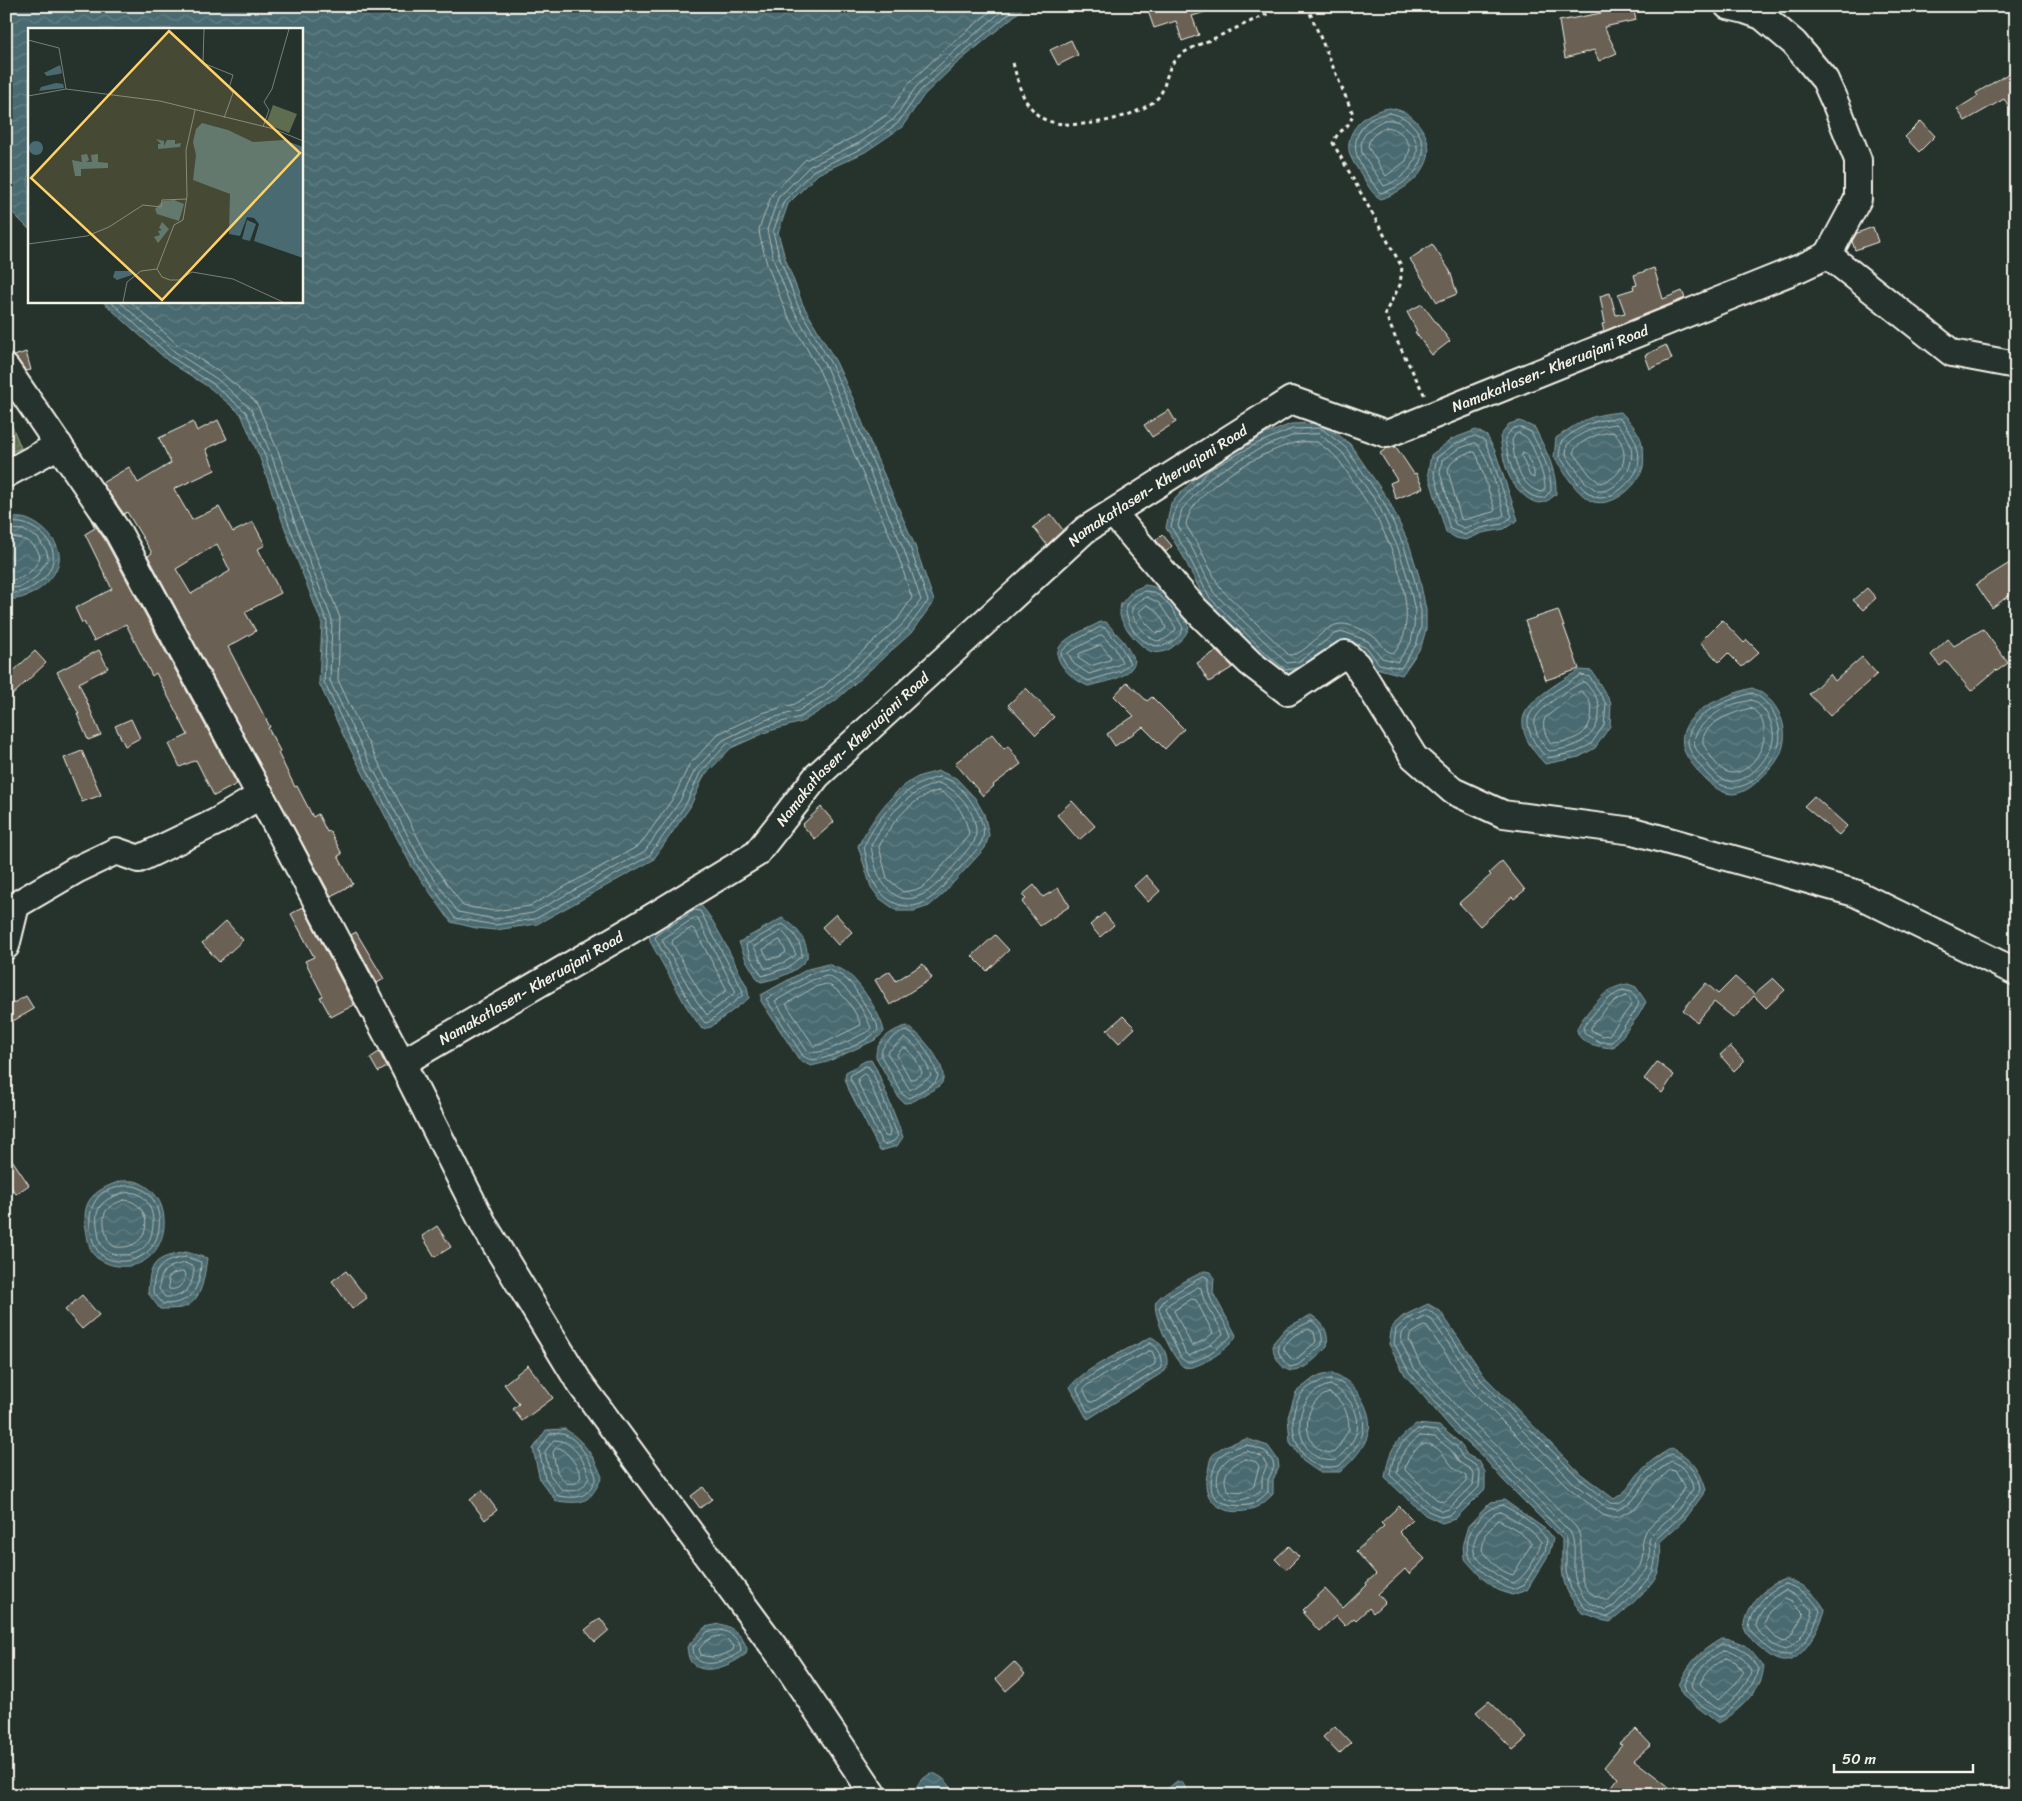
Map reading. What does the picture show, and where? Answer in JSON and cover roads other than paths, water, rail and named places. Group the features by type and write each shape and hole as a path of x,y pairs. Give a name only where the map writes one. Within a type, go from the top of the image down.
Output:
{"street":[{"path":"1728,6 1762,16 1794,43 1825,80 1837,107 1858,160 1858,198 1828,255 1952,353 2016,365"},
{"name":"Namakatlasen- Kheruajani Road","path":"402,1063 631,930 756,854 817,776 1085,530 1291,400 1387,434 1800,268 1828,255"},
{"path":"6,368 118,532 261,796 402,1063 485,1227 579,1382 780,1655 874,1795"},
{"path":"6,474 59,445"},
{"path":"1113,513 1195,609 1250,663 1288,692 1345,654 1356,664 1414,757 1453,791 1503,814 1633,831 1855,893 2016,972"},
{"path":"6,946 16,905 76,870 116,851 139,859 216,822 261,796"}],"water":[{"path":"6,6 1026,6 955,65 924,95 902,127 865,152 818,174 788,204 778,233 785,258 803,305 836,362 854,401 915,546 934,601 911,633 835,701 802,722 769,731 731,748 704,776 690,807 653,860 537,924 495,930 451,922 412,867 346,741 319,683 322,624 260,458 241,414 210,388 168,361 103,302 302,302 302,28 28,28 28,228 6,206"},
{"path":"1390,108 1405,113 1416,121 1428,143 1429,154 1426,164 1412,182 1392,195 1381,199 1371,190 1355,164 1350,155 1349,146 1354,130 1365,117"},
{"path":"1621,412 1634,427 1643,446 1644,459 1641,474 1625,493 1617,498 1602,503 1594,502 1582,495 1566,476 1554,457 1556,438 1587,419"},
{"path":"1520,421 1535,428 1555,477 1556,494 1542,503 1531,500 1519,491 1510,478 1505,463 1500,437 1509,424"},
{"path":"1323,423 1350,444 1389,501 1409,544 1419,576 1426,610 1426,629 1421,647 1402,675 1376,668 1363,652 1341,643 1304,672 1285,676 1268,662 1205,600 1183,556 1166,528 1171,503 1206,467 1256,438 1291,424"},
{"path":"1476,430 1487,436 1495,451 1518,520 1504,529 1482,533 1466,540 1456,538 1446,532 1428,473 1431,455 1452,439"},
{"path":"6,518 24,518 38,525 50,535 59,554 56,569 46,583 31,594 14,599 6,599"},
{"path":"1145,585 1166,594 1189,627 1180,641 1162,652 1156,652 1143,647 1124,625 1120,615 1121,604 1132,591"},
{"path":"1100,622 1106,622 1124,642 1135,661 1128,672 1122,676 1088,686 1073,677 1064,668 1058,656 1059,649 1069,638"},
{"path":"1580,670 1592,671 1611,703 1610,726 1595,748 1579,757 1545,764 1533,750 1524,733 1523,720 1525,713 1546,691"},
{"path":"1752,688 1767,697 1778,711 1784,728 1783,746 1775,763 1756,783 1741,792 1729,794 1713,786 1704,778 1684,750 1683,737 1686,726 1704,708 1729,695"},
{"path":"939,771 956,778 975,798 984,814 989,835 985,848 942,895 929,906 914,911 897,911 879,898 871,887 858,846 876,816 900,789 920,776"},
{"path":"699,904 711,919 724,943 747,987 749,998 711,1027 702,1029 686,1006 651,943 649,936 654,930 694,905"},
{"path":"782,918 801,935 806,946 807,958 793,971 761,982 746,960 739,942"},
{"path":"828,964 846,972 858,983 875,1009 884,1032 875,1040 827,1062 811,1066 800,1061 761,1001 761,995 808,969"},
{"path":"1628,984 1636,987 1646,1002 1638,1016 1613,1048 1592,1044 1582,1039 1577,1030 1589,1010 1608,991"},
{"path":"907,1026 919,1035 931,1049 940,1065 943,1080 940,1085 927,1093 915,1100 904,1103 899,1098 876,1057 876,1051 886,1037 896,1030"},
{"path":"871,1060 877,1070 903,1137 897,1146 880,1151 849,1090 845,1078 846,1072 865,1061"},
{"path":"121,1181 138,1182 152,1191 160,1202 164,1215 164,1229 160,1242 153,1253 143,1262 129,1266 112,1265 97,1258 90,1247 85,1223 85,1213 90,1199 102,1189"},
{"path":"186,1252 207,1258 198,1295 194,1301 181,1308 160,1309 148,1293 150,1274 156,1263 161,1259"},
{"path":"1204,1271 1211,1272 1214,1278 1213,1293 1236,1335 1234,1340 1222,1351 1205,1362 1189,1368 1184,1367 1180,1363 1169,1347 1155,1307 1156,1302 1164,1294"},
{"path":"1428,1304 1440,1311 1485,1377 1581,1474 1614,1499 1627,1489 1638,1474 1649,1464 1672,1448 1690,1460 1698,1470 1706,1490 1686,1518 1660,1542 1659,1568 1655,1578 1629,1607 1610,1622 1582,1613 1569,1594 1563,1578 1562,1539 1503,1480 1483,1457 1451,1428 1405,1375 1389,1344 1392,1326 1403,1316"},
{"path":"1311,1315 1325,1328 1327,1347 1303,1368 1291,1371 1279,1362 1275,1355 1273,1343 1286,1328"},
{"path":"1151,1337 1165,1351 1167,1366 1165,1371 1088,1419 1070,1387 1086,1372"},
{"path":"1330,1373 1346,1381 1357,1392 1368,1413 1369,1427 1366,1440 1360,1450 1353,1460 1340,1472 1319,1472 1303,1461 1290,1442 1288,1417 1296,1392 1314,1378"},
{"path":"1416,1424 1439,1426 1460,1443 1467,1455 1479,1461 1485,1472 1485,1489 1455,1519 1442,1523 1425,1515 1385,1478 1388,1460 1394,1447 1402,1436"},
{"path":"565,1429 588,1450 596,1462 602,1477 593,1493 585,1500 579,1502 556,1501 540,1480 533,1449 546,1430"},
{"path":"1247,1439 1268,1446 1278,1460 1279,1467 1273,1480 1273,1494 1262,1504 1254,1508 1235,1512 1226,1510 1212,1501 1208,1494 1206,1485 1210,1460 1223,1447"},
{"path":"1504,1500 1545,1529 1553,1539 1549,1554 1527,1590 1512,1595 1498,1590 1482,1578 1464,1558 1463,1543 1468,1526 1491,1502"},
{"path":"1785,1579 1797,1583 1808,1590 1825,1610 1811,1641 1799,1655 1793,1659 1783,1661 1767,1654 1752,1640 1744,1628 1749,1612 1757,1598 1769,1587"},
{"path":"720,1624 729,1627 740,1636 747,1649 746,1654 734,1662 719,1668 703,1669 697,1667 690,1660 687,1647 705,1627"},
{"path":"1721,1639 1736,1641 1742,1644 1750,1650 1764,1667 1761,1680 1753,1694 1735,1712 1718,1723 1683,1696 1679,1685 1696,1658"},
{"path":"931,1773 946,1781 955,1795 919,1795 916,1788 920,1781"},
{"path":"1177,1781 1182,1782 1190,1795 1160,1795"}]}
